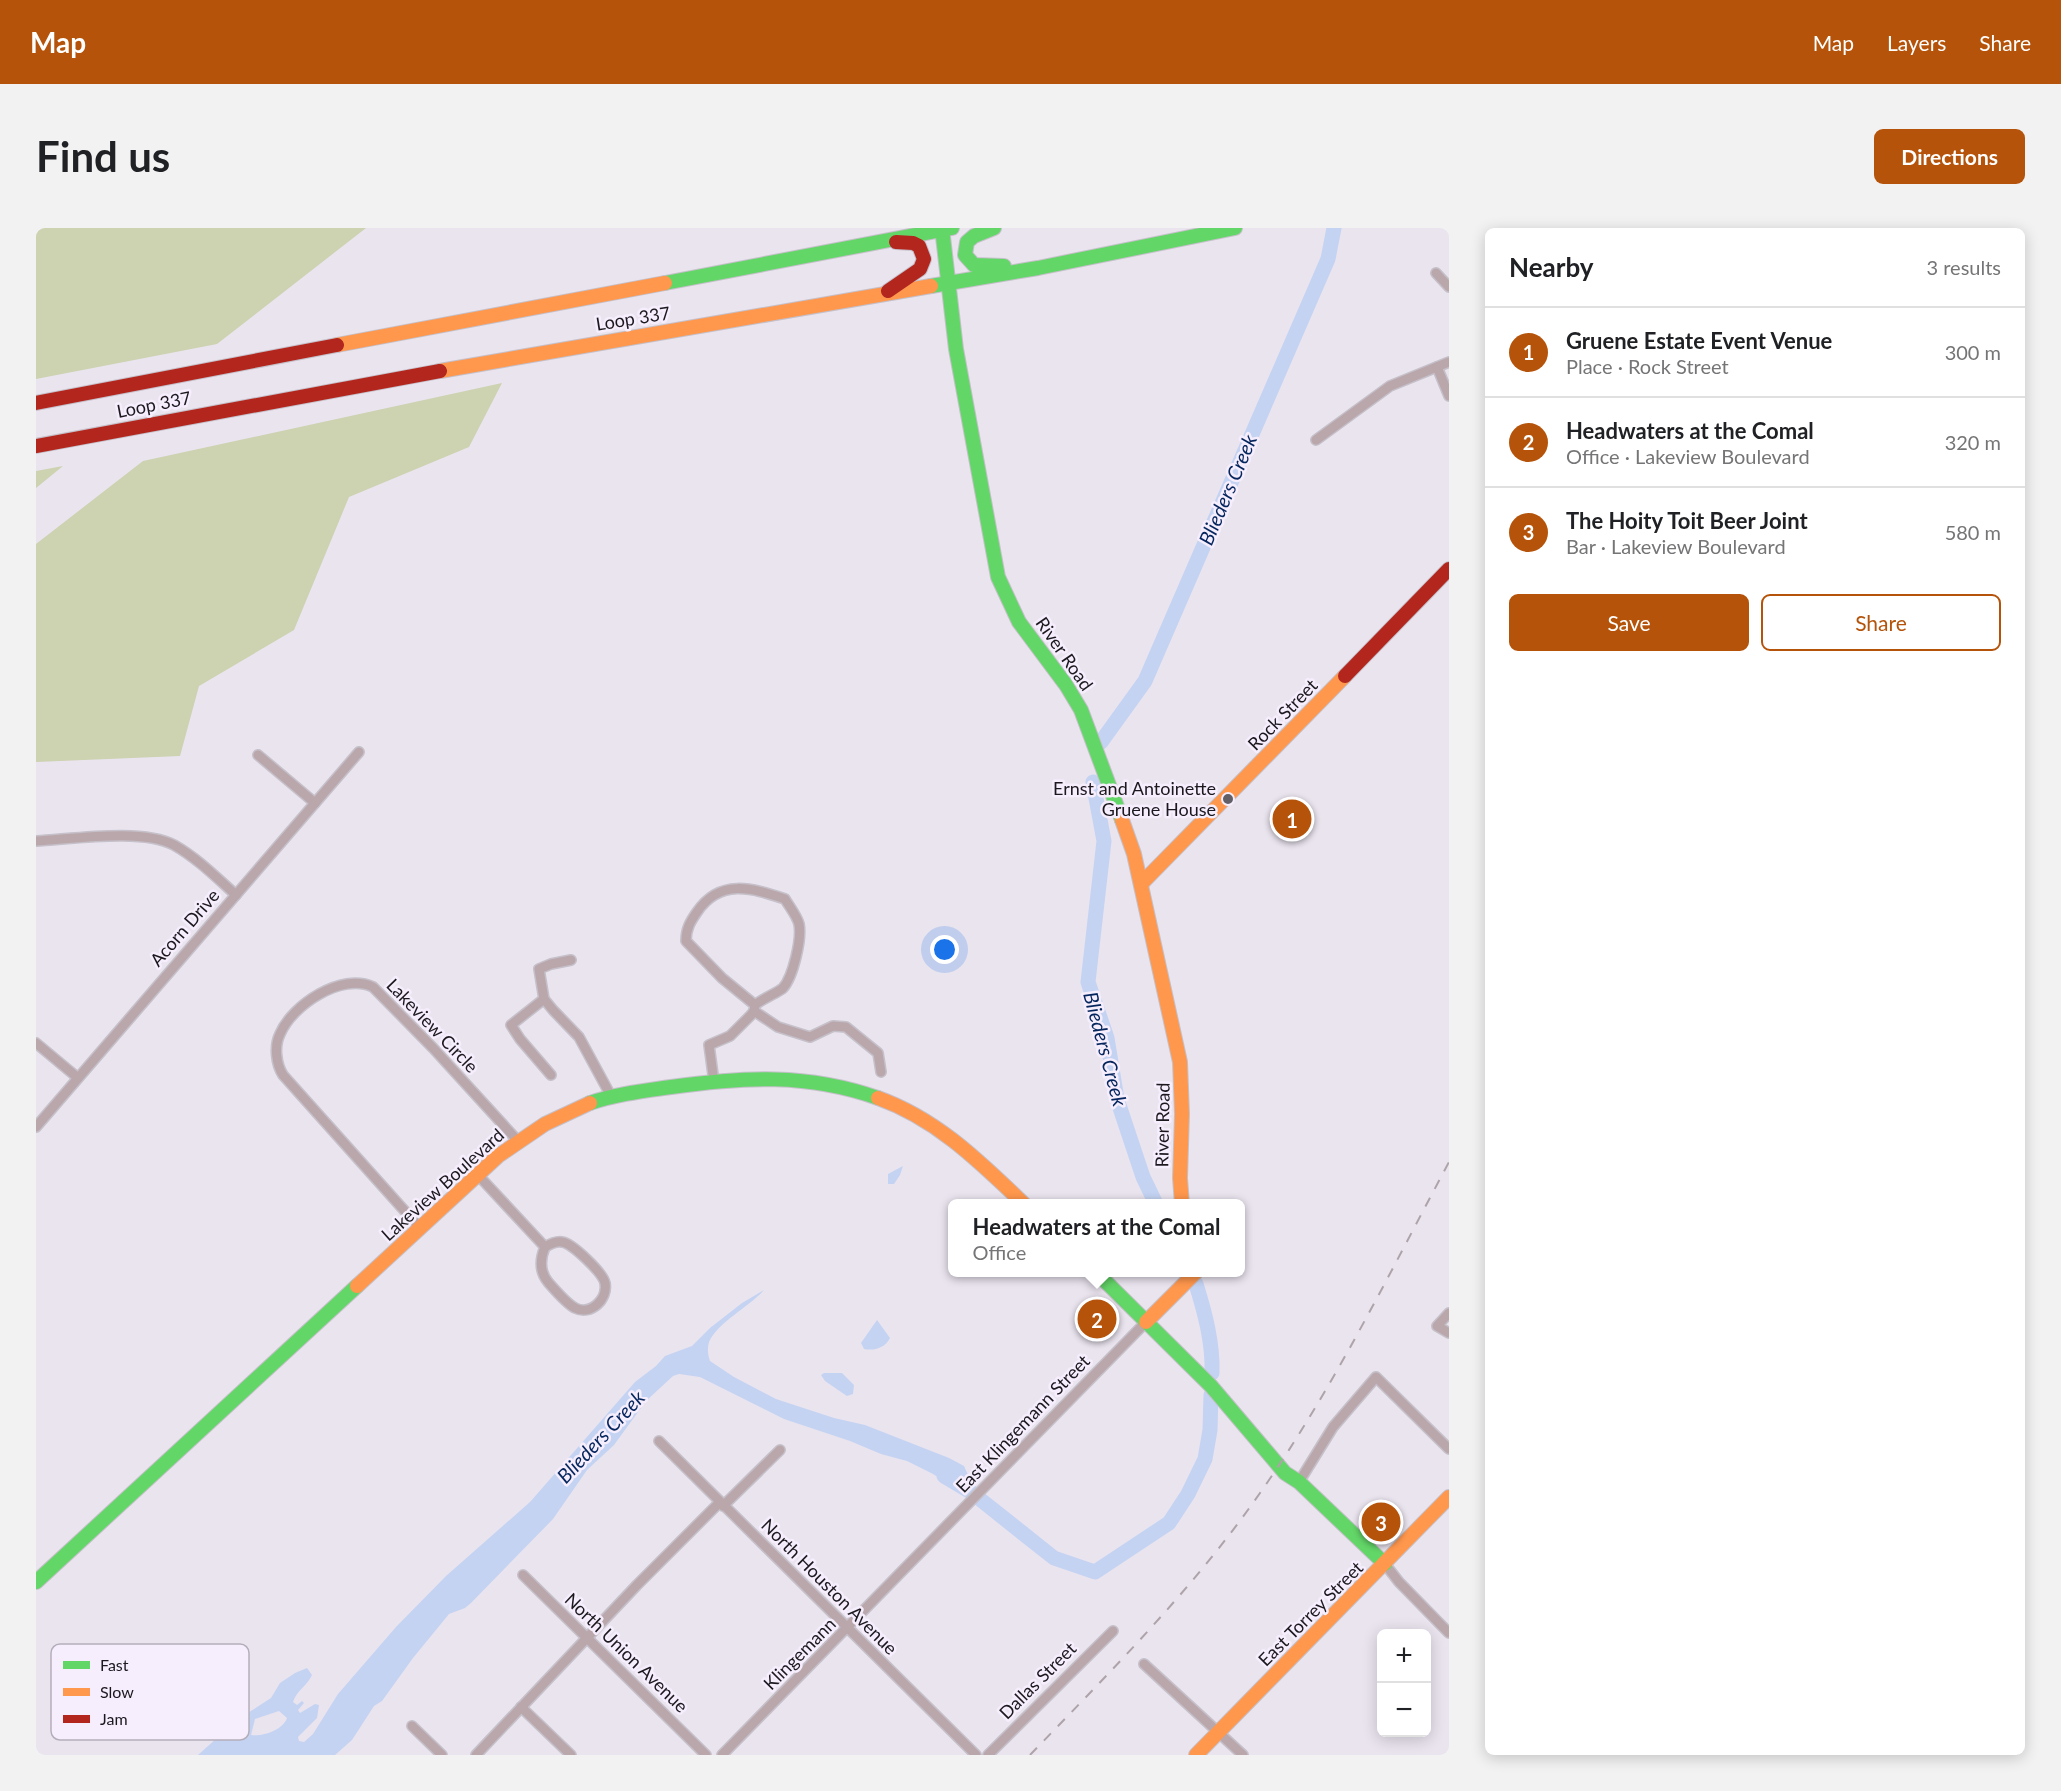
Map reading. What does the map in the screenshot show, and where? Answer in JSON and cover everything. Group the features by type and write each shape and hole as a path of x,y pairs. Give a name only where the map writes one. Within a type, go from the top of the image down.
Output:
{"street":[{"path":"994,228 974,236 967,242 965,255 974,265 1046,266"},
{"name":"Loop 337","path":"36,446 536,354 1046,266 1235,228"},
{"name":"Loop 337","path":"36,403 945,229"},
{"name":"River Road","path":"945,229 948,283 956,349 998,577 1018,622 1066,685 1081,710 1131,843 1180,1062 1182,1199"},
{"path":"880,296 920,269 924,259 919,246 913,243 884,241"},
{"path":"1436,273 1449,287"},
{"path":"1316,440 1390,386 1449,362"},
{"path":"1437,367 1449,396"},
{"name":"Rock Street","path":"1141,884 1449,569"},
{"name":"Acorn Drive","path":"36,1127 359,752"},
{"path":"258,755 315,803"},
{"path":"36,841 146,836 172,844 192,856 236,895"},
{"path":"714,1082 709,1045 730,1036 754,1008 766,996 782,989 792,973 799,924 785,899 754,889 726,889 700,906 686,930 686,941 754,1008 778,1027 810,1037 833,1026 846,1027 878,1053 881,1072"},
{"path":"571,960 539,969 544,999 579,1037 611,1096"},
{"name":"Lakeview Circle","path":"420,1228 283,1075 279,1068 277,1053 279,1036 295,1012 332,988 361,983 373,987 434,1048 518,1141"},
{"path":"544,999 511,1025 551,1075"},
{"path":"36,1043 78,1078"},
{"name":"Lakeview Boulevard","path":"36,1582 477,1175 518,1141 561,1115 611,1096 714,1082 771,1078 802,1080 841,1087 915,1113 942,1131 1019,1199"},
{"path":"477,1175 545,1247"},
{"path":"556,1242 569,1244 601,1274 605,1283 602,1301 583,1310 575,1307 547,1280 542,1272 542,1254 545,1247 556,1242"},
{"path":"1101,1277 1221,1396 1265,1447 1268,1455 1278,1466 1294,1481 1299,1482 1385,1564 1399,1582 1449,1633"},
{"path":"1146,1322 1191,1277"},
{"path":"1449,1313 1437,1326 1449,1333"},
{"name":"East Klingemann Street","path":"950,1523 1146,1322"},
{"path":"1299,1482 1333,1427 1376,1377 1449,1449"},
{"name":"North Houston Avenue","path":"659,1441 976,1755"},
{"path":"476,1755 637,1585 780,1450"},
{"name":"East Torrey Street","path":"1196,1755 1449,1497"},
{"name":"Klingemann","path":"722,1755 950,1523"},
{"name":"North Union Avenue","path":"523,1575 706,1755"},
{"name":"Dallas Street","path":"988,1755 1113,1631"},
{"path":"1144,1664 1243,1755"},
{"path":"521,1707 571,1755"},
{"path":"412,1726 442,1755"}],"green space":[{"path":"36,228 366,228 217,344 36,379"},
{"path":"502,383 469,447 349,497 294,630 199,686 180,756 36,762 36,544 143,461"},
{"path":"63,466 36,488 36,471"}],"water":[{"path":"903,1166 894,1184 888,1184 888,1174"},
{"path":"764,1290 726,1321 713,1335 708,1347 710,1361 734,1377 776,1399 834,1418 865,1425 949,1458 964,1466 968,1475 955,1488 907,1461 784,1419 700,1377 679,1374 673,1376 646,1401 614,1445 587,1470 553,1519 471,1603 449,1614 382,1701 374,1706 352,1740 335,1755 198,1755 215,1740 249,1740 249,1712 271,1698 280,1683 307,1668 312,1675 293,1702 297,1705 302,1701 304,1703 298,1710 300,1713 315,1704 319,1705 317,1718 298,1737 299,1741 304,1742 313,1734 338,1694 396,1627 446,1576 530,1502 635,1382 665,1356 692,1346 710,1328 742,1303","holes":["279,1711 287,1718 272,1732 251,1735 255,1719"]},
{"path":"877,1320 890,1338 879,1348 864,1349 861,1343"},
{"path":"842,1373 854,1385 853,1394 847,1396 825,1381 821,1375"}],"waterway":[{"name":"Blieders Creek","path":"1101,742 1145,681 1328,259 1334,228"},
{"name":"Blieders Creek","path":"1093,782 1104,841 1088,982 1107,1038 1117,1099 1143,1177 1154,1199"},
{"name":"Blieders Creek","path":"1196,1284 1208,1328 1212,1373"},
{"name":"Blieders Creek","path":"981,1500 1054,1558 1095,1572 1169,1523 1188,1494 1205,1459 1210,1430 1211,1395"},
{"name":"Blieders Creek","path":"944,1476 971,1492"}],"railway":[{"path":"1030,1755 1179,1596 1260,1493 1287,1454 1336,1372 1449,1162"}],"traffic: fast":[{"path":"942,228 956,349 998,577 1019,622 1066,685 1081,710 1122,820"},
{"path":"665,283 952,228"},
{"path":"994,228 974,236 967,242 965,255 974,265 1004,266"},
{"path":"931,286 1038,268 1235,228"},
{"path":"590,1103 650,1090 750,1079 826,1084 878,1098"},
{"path":"1101,1277 1211,1386 1285,1473 1299,1482 1385,1564"},
{"path":"36,1582 357,1286"}],"traffic: slow":[{"path":"337,345 665,283"},
{"path":"440,371 931,286"},
{"path":"1141,884 1345,676"},
{"path":"1122,820 1134,854 1180,1062 1182,1199"},
{"path":"878,1098 920,1118 939,1130 957,1143 1019,1199"},
{"path":"357,1286 498,1156 545,1124 590,1103"},
{"path":"1146,1322 1191,1277"},
{"path":"1196,1755 1449,1497"}],"traffic: jam":[{"path":"888,291 920,269 924,259 919,246 913,243 896,242"},
{"path":"36,403 337,345"},
{"path":"36,446 440,371"},
{"path":"1345,676 1449,569"}],"place":[{"name":"Ernst and Antoinette Gruene House","path":"1228,799"},
{"name":"Gruene Estate Event Venue","path":"1292,819"},
{"name":"Headwaters at the Comal","path":"1097,1319"},
{"name":"The Hoity Toit Beer Joint","path":"1381,1522"}]}
